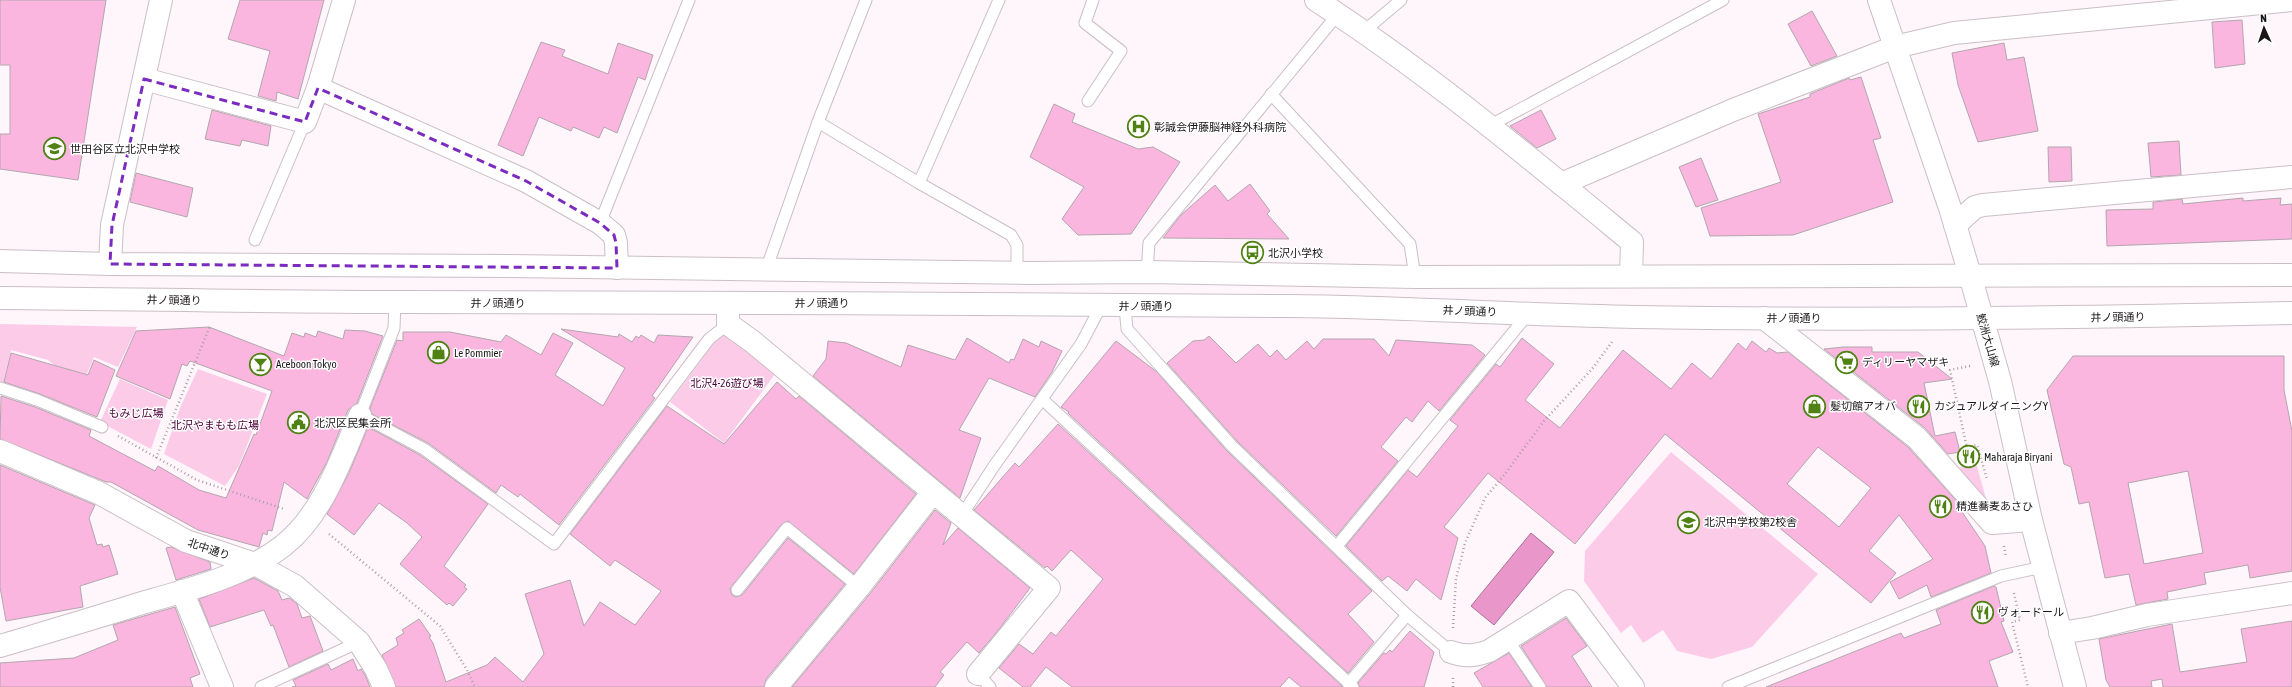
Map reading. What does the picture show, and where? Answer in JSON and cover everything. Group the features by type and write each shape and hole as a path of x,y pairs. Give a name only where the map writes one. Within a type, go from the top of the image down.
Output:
{"main road":[{"path":"110,264 112,225 161,0"},
{"path":"144,79 305,122 318,88 344,0"},
{"path":"1316,0 1363,32 1489,126 1632,242 1631,275"},
{"name":"鮫洲大山線","path":"1879,0 1955,225 1982,317 2000,381 2031,520 2075,687"},
{"path":"1561,184 1733,110 1895,47 1954,33 2292,0"},
{"path":"318,88 526,181 600,223 614,235 616,243 617,268"},
{"path":"1955,225 1975,207 1983,205 2292,177"},
{"path":"0,261 110,264 1147,272 1415,277 1631,275 2292,275"},
{"name":"井ノ頭通り","path":"0,298 394,302 728,314 900,302 1101,306 1292,306 1529,312 1630,317 1764,318 1982,317 2034,319 2292,312"},
{"path":"728,314 753,342 1049,588 984,680"},
{"path":"1764,318 1917,438 1992,522 2031,520"},
{"path":"0,646 182,591 255,564 285,544 308,519 326,494 360,415"},
{"name":"北中通り","path":"0,451 99,493 186,541 255,564 295,586 359,642 376,669 384,687"},
{"path":"776,687 859,587 933,492"},
{"path":"182,591 222,687"},
{"path":"2060,633 2092,628 2147,615 2292,593"},
{"path":"1451,652 1461,656 1476,656 1489,651 1569,601 1633,687"}],"lane":[{"path":"600,223 689,0"},
{"path":"766,270 818,122 866,0"},
{"path":"920,183 999,0"},
{"path":"1088,101 1121,51 1085,23 1093,0"},
{"path":"1363,32 1401,0"},
{"path":"1489,126 1723,0"},
{"path":"1147,272 1149,243 1338,14"},
{"path":"1271,94 1410,244 1415,277"},
{"path":"255,240 305,122"},
{"path":"818,122 1011,235 1017,245 1017,272"},
{"path":"394,302 394,328 360,415 424,449 554,544 728,314"},
{"path":"962,515 1081,344 1101,306"},
{"path":"1125,306 1127,329 1232,446 1407,614 1451,652"},
{"path":"1337,546 1529,312"},
{"path":"0,388 37,400 102,427"},
{"path":"1042,398 1350,686 1407,614"},
{"path":"737,590 787,528 859,587"},
{"path":"1728,687 2001,576 2043,567"},
{"path":"1508,640 1540,687"},
{"path":"261,687 359,642"}],"path":[{"path":"1451,652 1456,579 1469,530 1485,498 1505,474 1544,421 1592,369 1630,317"},
{"path":"156,458 210,326"},
{"path":"1967,448 1950,370 1970,366"}],"highlighted area":[{"path":"144,79 305,122 318,88 526,181 600,223 614,235 616,243 617,268 110,264 112,225"}],"green space":[{"path":"0,324 137,327 118,367 94,357 71,412 52,403 60,370 48,360 11,350 3,385 0,384"},
{"name":"北沢4-26遊び場","path":"723,331 778,370 724,443 670,402"},
{"name":"北沢やまもも広場","path":"198,369 267,394 239,466 225,486 164,454 180,408"},
{"name":"もみじ広場","path":"120,379 168,400 151,449 100,422"},
{"path":"1671,452 1818,574 1752,647 1711,659 1677,651 1663,630 1643,643 1631,625 1621,633 1584,581 1585,551"},
{"path":"1976,463 1987,502 1955,469"}],"shaded area":[{"path":"1531,533 1554,552 1494,625 1471,606"}],"building":[{"path":"0,0 106,0 78,180 0,169 0,134 10,134 10,65 0,65"},
{"path":"240,0 324,0 298,99 277,92 276,101 258,96 270,51 228,39"},
{"path":"1812,11 1837,56 1811,66 1788,24"},
{"path":"2242,20 2245,64 2215,68 2212,22"},
{"path":"541,42 565,50 562,56 608,74 618,43 653,55 645,80 638,77 617,133 604,127 599,138 573,127 571,131 539,117 523,156 498,145"},
{"path":"2004,43 2007,60 2024,57 2038,131 1978,142 1958,85 1952,53"},
{"path":"1861,77 1881,138 1873,140 1893,202 1793,235 1710,236 1701,208 1781,182 1758,114 1810,97 1810,94 1849,78 1850,80"},
{"path":"1054,104 1075,114 1072,122 1138,149 1153,147 1180,162 1131,234 1078,235 1062,219 1084,187 1030,157"},
{"path":"212,110 271,126 268,146 242,140 240,146 205,139"},
{"path":"1541,110 1556,139 1537,148 1510,126"},
{"path":"2179,141 2181,175 2151,177 2148,143"},
{"path":"2048,147 2071,147 2072,181 2049,182"},
{"path":"1701,158 1718,200 1696,207 1679,167"},
{"path":"136,173 193,188 187,217 130,202"},
{"path":"1250,184 1270,211 1267,214 1289,239 1163,238 1181,215 1215,185 1228,201"},
{"path":"2243,198 2243,201 2281,198 2280,205 2292,204 2292,239 2107,246 2106,210 2153,209 2153,202 2182,199 2183,204"},
{"path":"209,327 284,356 292,333 304,337 305,333 316,337 318,331 343,339 345,330 365,331 383,336 357,403 348,410 327,462 307,499 284,482 272,531 268,530 267,535 263,533 259,547 198,530 111,482 106,482 0,439 1,396 35,407 91,430 89,436 155,471 158,466 199,490 226,498 254,434 256,435 272,391 190,361 187,366 182,364 170,399 116,376 136,331"},
{"path":"561,329 618,337 619,334 632,342 636,336 639,338 641,335 654,343 658,335 693,337 652,396 655,398 559,525 520,494 518,497 501,485 496,493 428,443 372,414 370,408 397,340 403,341 403,332 450,332 501,342 506,335 541,355 553,333 573,343 555,375 603,406 625,368"},
{"path":"1209,336 1236,363 1258,344 1270,357 1277,350 1286,360 1307,341 1314,349 1323,339 1374,339 1389,356 1396,340 1472,345 1485,355 1439,411 1428,401 1412,422 1406,417 1381,447 1398,461 1336,536 1237,441 1167,363 1193,341 1204,340"},
{"path":"967,338 1009,363 1011,359 1014,360 1023,339 1039,347 1041,341 1062,351 1052,372 1035,397 989,378 959,430 981,438 960,498 813,376 826,359 828,341 846,343 901,367 908,345 955,360"},
{"path":"1522,338 1554,364 1525,400 1560,428 1623,350 1671,389 1692,363 1711,379 1738,343 1746,350 1752,341 1766,352 1769,348 1777,353 1788,352 1908,447 1962,507 1960,509 1985,546 1991,573 1931,597 1927,585 1899,599 1890,582 1933,559 1899,515 1869,551 1896,573 1871,603 1665,434 1575,544 1488,473 1444,527 1458,538 1441,600 1416,579 1407,591 1388,576 1382,581 1346,546 1408,470 1417,477 1458,426 1450,420 1496,364 1500,367","holes":["1818,447 1871,488 1839,527 1787,484"]},
{"path":"1116,341 1157,372 1227,451 1372,591 1348,614 1374,642 1348,673 1068,413 1069,412 1061,407"},
{"path":"1872,347 1872,352 1918,352 1952,379 1924,383 1935,436 1955,432 1960,452 1948,454 1925,428 1824,349"},
{"path":"11,353 88,375 94,360 115,370 97,417 40,394 4,382"},
{"path":"2073,356 2284,356 2284,390 2292,431 2292,571 2250,578 2248,565 2204,573 2206,584 2167,592 2168,599 2136,605 2129,574 2105,578 2089,502 2079,504 2071,467 2064,464 2047,390","holes":["2188,471 2203,553 2144,564 2128,483"]},
{"path":"777,382 796,399 799,396 916,494 854,574 788,521 782,524 732,586 730,589 732,595 736,597 742,595 788,538 845,584 766,679 764,687 396,687 382,655 398,645 396,638 404,633 402,630 419,619 431,636 429,637 433,643 446,682 487,665 495,657 523,682 544,654 525,594 570,580 584,626 600,602 635,625 661,591 615,560 610,566 570,534 667,406 724,444"},
{"path":"1058,424 1342,687 1301,687 1289,677 1280,687 1072,687 1046,667 1030,687 1023,687 999,668 1019,644 1033,654 1051,632 1056,636 1103,579 1071,550 1052,571 1047,566 1045,568 974,510 1015,463 1019,467"},
{"path":"368,427 420,455 488,504 444,566 466,585 464,587 467,589 453,606 449,603 447,605 400,564 422,537 407,523 379,503 354,535 327,514 349,473"},
{"path":"0,465 95,505 89,518 97,545 102,544 103,547 109,545 118,574 80,586 83,607 6,621 0,587"},
{"path":"935,510 951,523 943,545 958,528 1030,588 1000,628 979,653 967,642 940,672 944,675 935,687 792,687 869,595"},
{"path":"171,547 210,562 211,569 176,580 166,548"},
{"path":"254,578 278,591 282,600 289,598 297,604 302,618 310,616 323,651 289,667 273,625 271,626 264,610 210,627 199,599"},
{"path":"1994,586 1996,587 2004,621 2001,622 2013,652 1989,661 1998,687 1766,687 1901,633 1904,638 1941,624 1936,610"},
{"path":"175,607 200,674 190,678 193,687 0,687 0,663 74,658 118,640 113,625"},
{"path":"1566,618 1587,646 1572,656 1592,687 1547,687 1521,646"},
{"path":"2292,621 2292,687 2163,687 2162,679 2151,681 2152,687 2110,687 2106,680 2099,639 2172,624 2180,672 2247,662 2241,629"},
{"path":"1410,631 1434,652 1424,687 1360,687 1358,683 1384,653 1386,654 1390,650 1392,652"},
{"path":"1509,653 1532,687 1483,687 1474,673"},
{"path":"353,659 358,671 361,669 365,675 370,687 292,687 296,686 293,680 328,664 331,670"}],"place":[{"name":"彰誠会伊藤脳神経外科病院","path":"1139,127"},
{"name":"世田谷区立北沢中学校","path":"54,149"},
{"name":"北沢小学校","path":"1253,253"},
{"name":"Le Pommier","path":"438,353"},
{"name":"ディリーヤマザキ","path":"1847,362"},
{"name":"Aceboon Tokyo","path":"261,364"},
{"name":"髪切館アオバ","path":"1814,406"},
{"name":"カジュアルダイニングY","path":"1918,406"},
{"name":"北沢区民集会所","path":"299,423"},
{"name":"Maharaja Biryani","path":"1969,457"},
{"name":"精進蕎麦あさひ","path":"1940,506"},
{"name":"北沢中学校第2校舎","path":"1689,522"},
{"name":"ヴォードール","path":"1983,612"}]}
